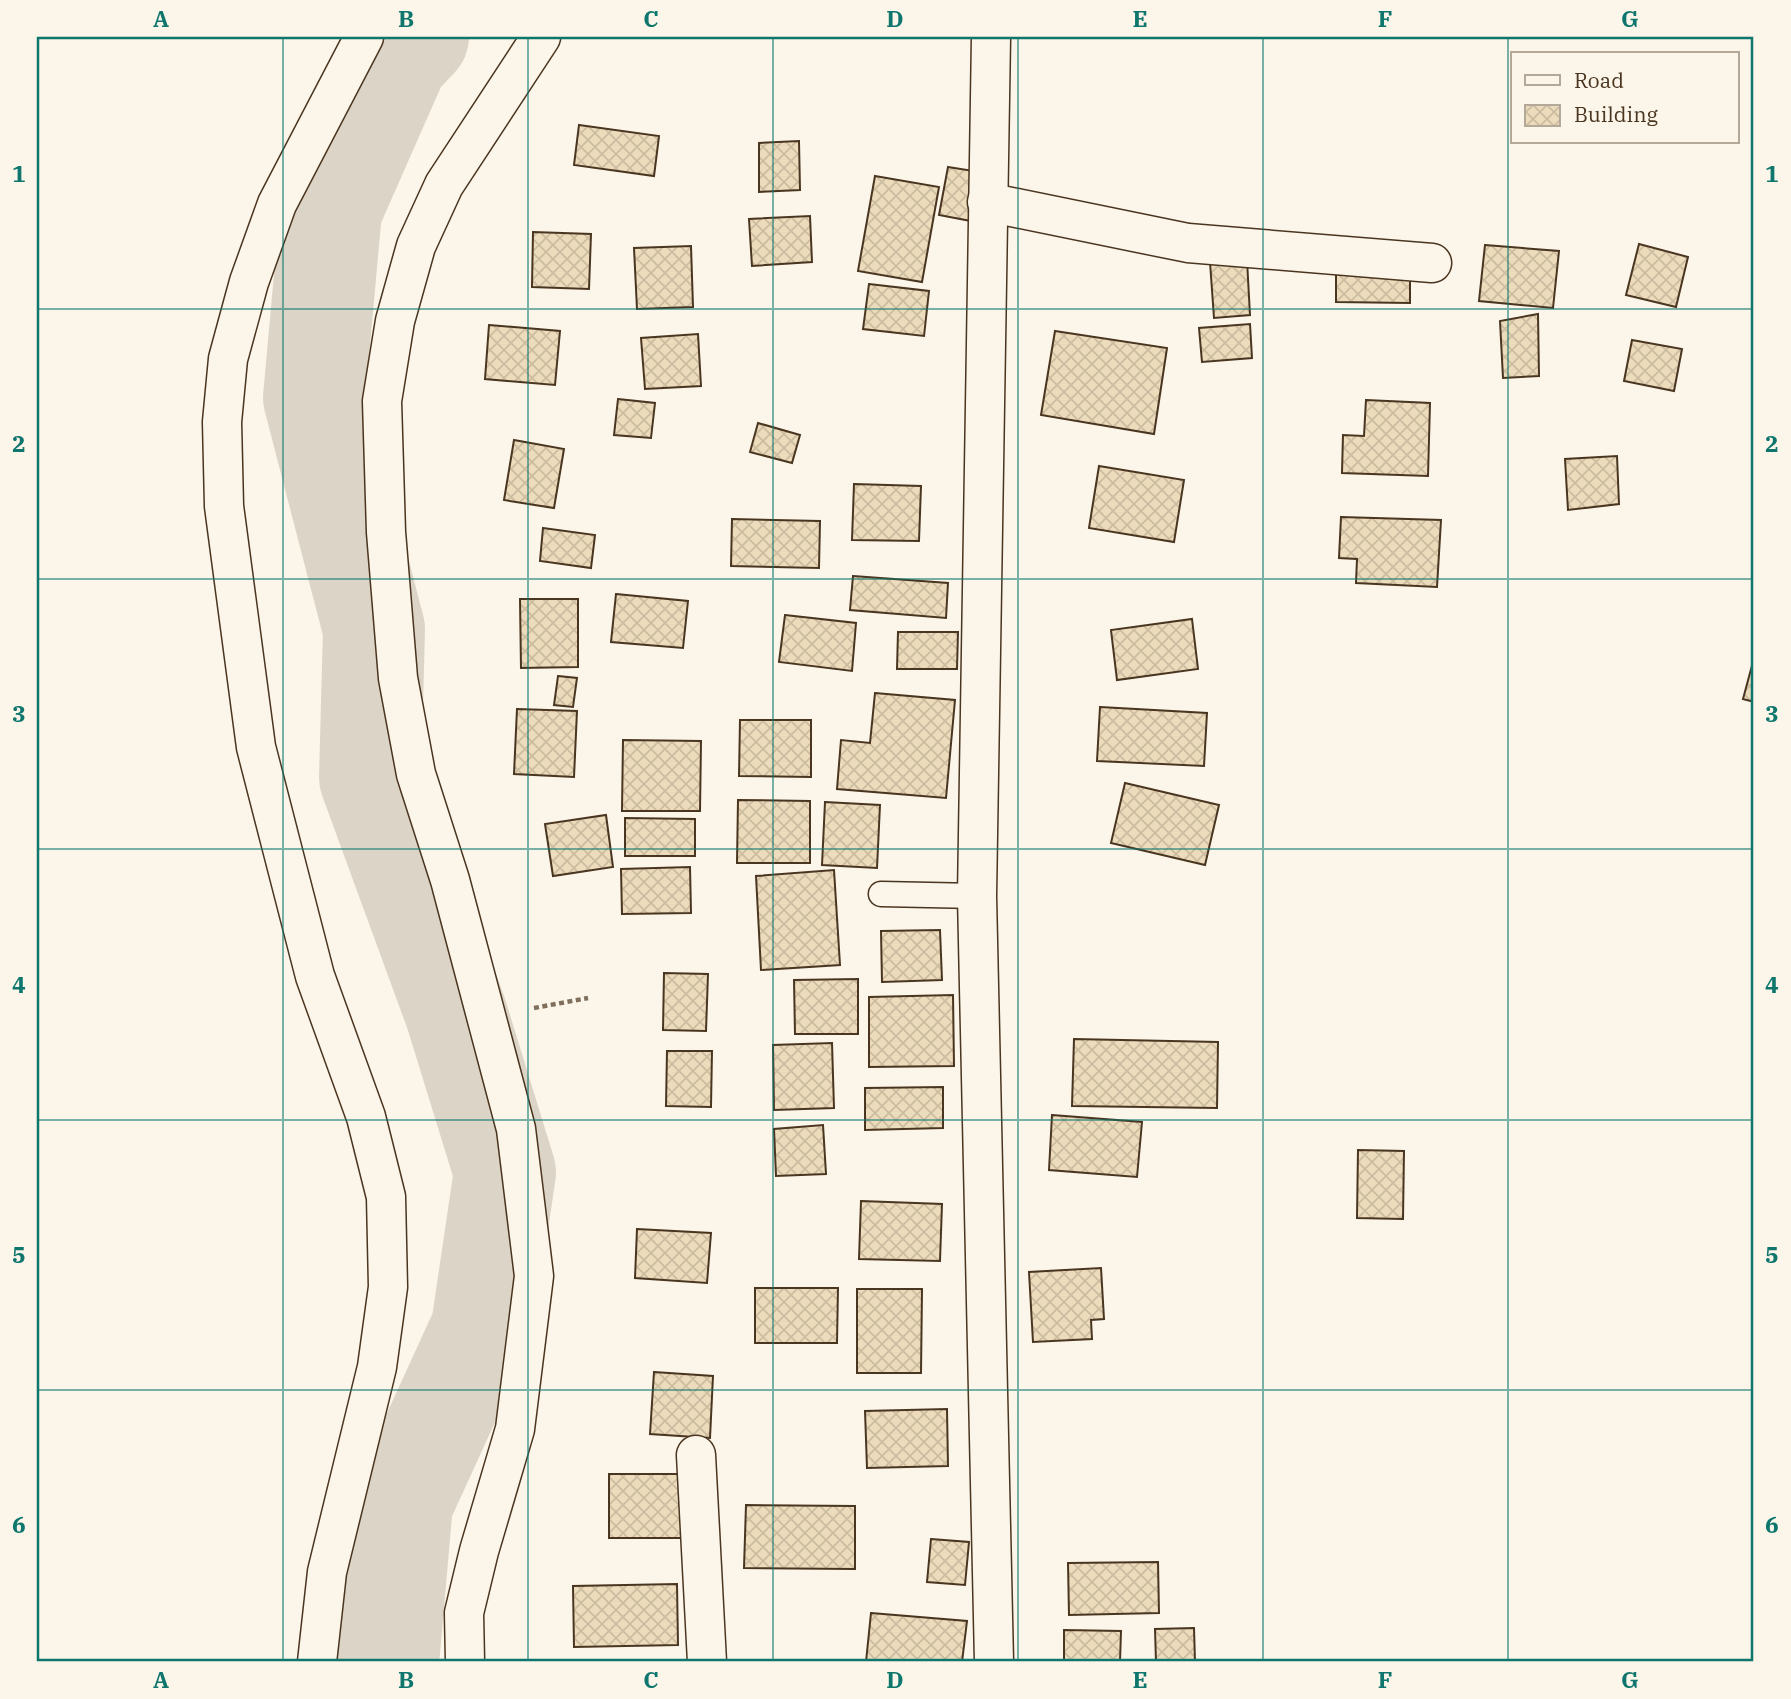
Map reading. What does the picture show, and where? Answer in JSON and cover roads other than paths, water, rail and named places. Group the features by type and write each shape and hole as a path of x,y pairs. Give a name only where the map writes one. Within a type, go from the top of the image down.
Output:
{"street":[{"path":"317,1662 327,1572 377,1367 388,1287 386,1198 366,1117 315,976 256,747 225,506 222,422 228,359 248,282 277,204 363,37"},
{"path":"465,1662 464,1613 514,1429 534,1276 516,1129 450,880 416,774 398,678 386,533 382,401 395,321 416,246 444,185 541,37"},
{"path":"991,37 977,896 994,1662"},
{"path":"988,202 1188,243 1432,263"},
{"path":"696,1455 707,1662"}],"lane":[{"path":"881,894 977,896"}],"waterway":[{"path":"388,1662 402,1503 482,1328 505,1172 456,1013 370,778 374,629 314,398 331,210 398,58 418,37"}]}
